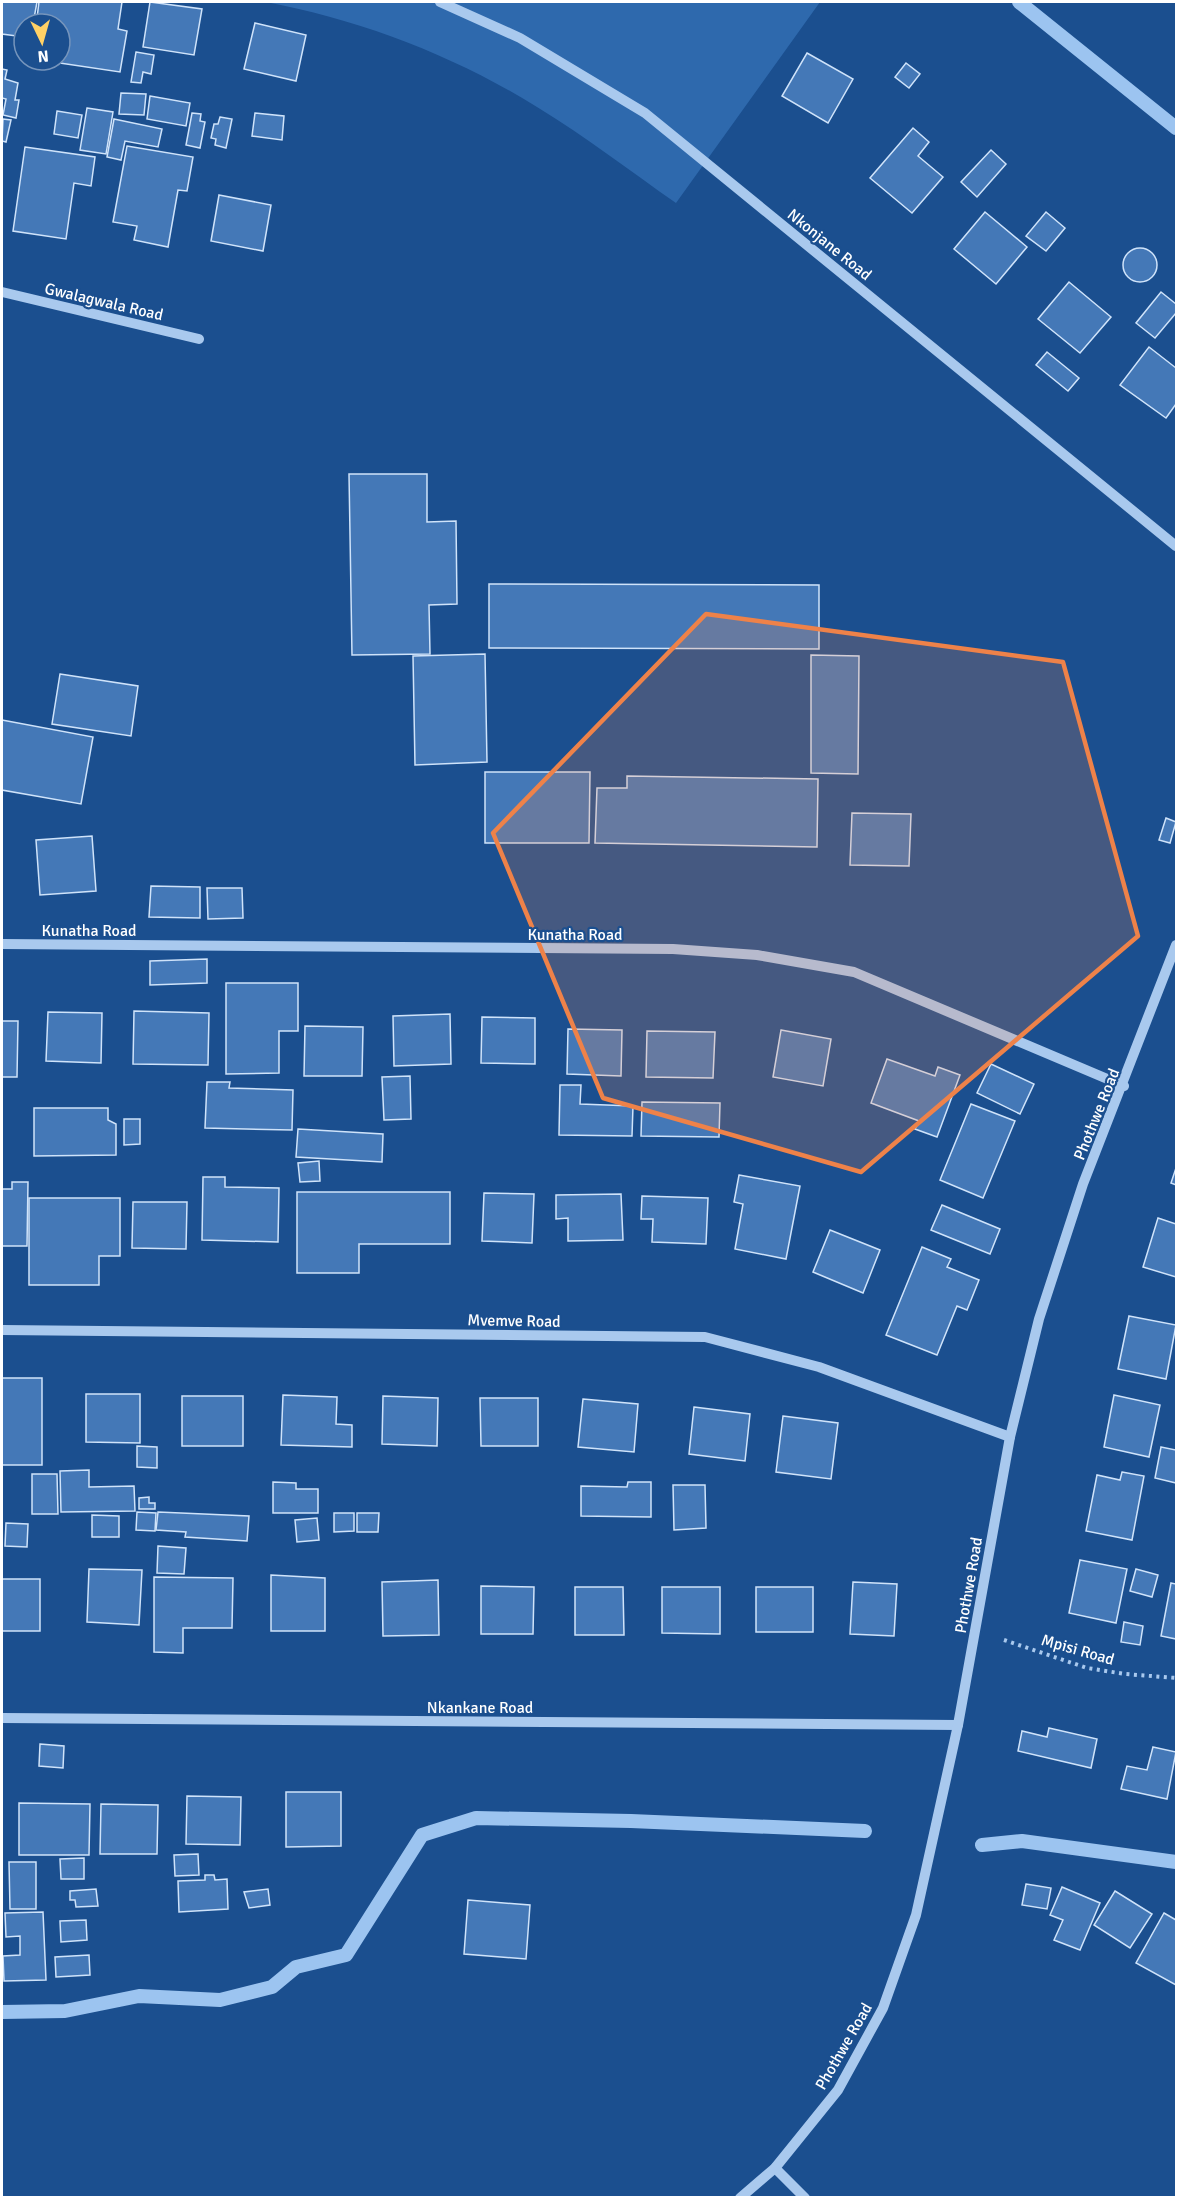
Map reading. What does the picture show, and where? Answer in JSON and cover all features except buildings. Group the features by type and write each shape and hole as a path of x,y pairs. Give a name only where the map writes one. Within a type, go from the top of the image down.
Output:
{"street":[{"name":"Nkonjane Road","path":"440,2 520,38 645,113 1176,546"},
{"name":"Gwalagwala Road","path":"2,291 199,339"},
{"name":"Kunatha Road","path":"2,944 673,949 757,955 854,972 1124,1086"},
{"name":"Phothwe Road","path":"740,2198 775,2168 838,2090 883,2008 916,1915 958,1725 1010,1437 1039,1319 1060,1248 1124,1086 1176,945"},
{"name":"Mvemve Road","path":"2,1330 705,1337 819,1367 1010,1437"},
{"name":"Nkankane Road","path":"2,1718 958,1725"},
{"path":"775,2168 805,2198"}],"path":[{"name":"Mpisi Road","path":"974,1632 1087,1668 1176,1678"}],"highlighted area":[{"path":"706,614 1063,662 1138,936 861,1172 603,1098 493,833"}],"shaded area":[{"path":"266,2 820,2 676,203 555,118 473,72 440,56 372,30"}],"waterway":[{"path":"1019,2 1176,128"},
{"path":"2,2012 65,2011 139,1996 220,2000 272,1987 296,1967 346,1955 422,1835 476,1818 631,1821 865,1831"},
{"path":"982,1845 1022,1841 1176,1862"}]}
